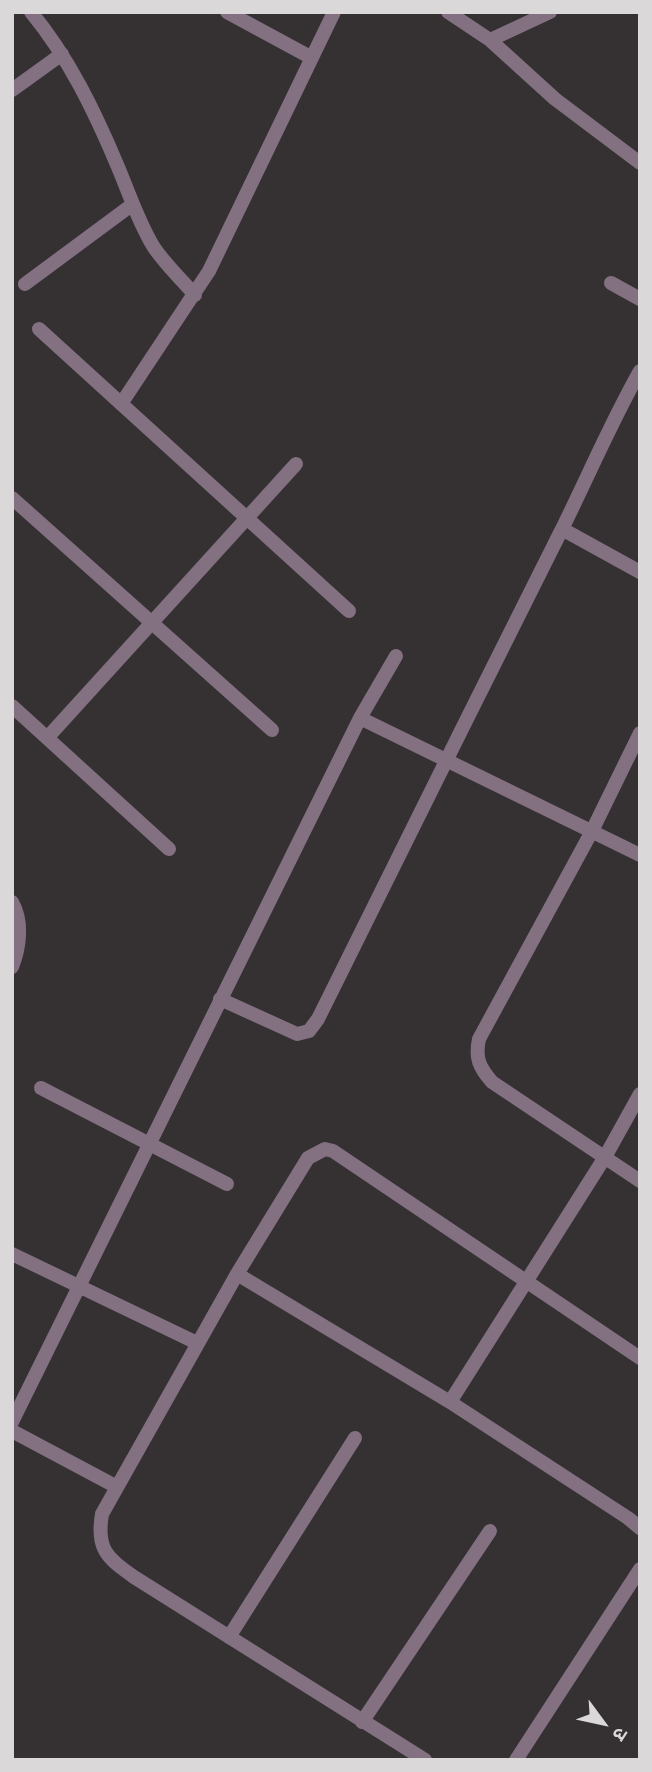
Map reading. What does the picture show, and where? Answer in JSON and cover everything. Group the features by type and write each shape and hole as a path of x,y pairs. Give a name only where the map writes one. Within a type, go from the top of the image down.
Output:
{"street":[{"path":"32,12 62,54 84,92 154,249 195,295"},
{"path":"227,12 312,58"},
{"path":"121,404 195,295 334,12"},
{"path":"448,12 490,40 555,99 639,161"},
{"path":"490,40 550,12"},
{"path":"12,90 62,54"},
{"path":"25,284 133,204"},
{"path":"611,284 640,299"},
{"path":"39,329 349,611"},
{"path":"220,999 297,1034 309,1031 318,1019 640,370"},
{"path":"47,738 296,464"},
{"path":"12,498 272,730"},
{"path":"562,530 640,572"},
{"path":"12,1422 360,719 396,656"},
{"path":"12,706 169,849"},
{"path":"360,719 640,855"},
{"path":"640,733 592,831 479,1040 476,1054 480,1069 492,1082 640,1181"},
{"path":"12,902 16,908 20,929 12,967"},
{"path":"41,1088 228,1184"},
{"path":"450,1402 605,1157 640,1094"},
{"path":"425,1760 110,1560 99,1534 102,1514 197,1343 308,1157 325,1149 333,1151 640,1358"},
{"path":"12,1254 197,1343"},
{"path":"237,1274 450,1402 640,1528"},
{"path":"12,1432 117,1487"},
{"path":"229,1637 355,1438"},
{"path":"362,1722 490,1531"},
{"path":"516,1760 640,1569"}]}
